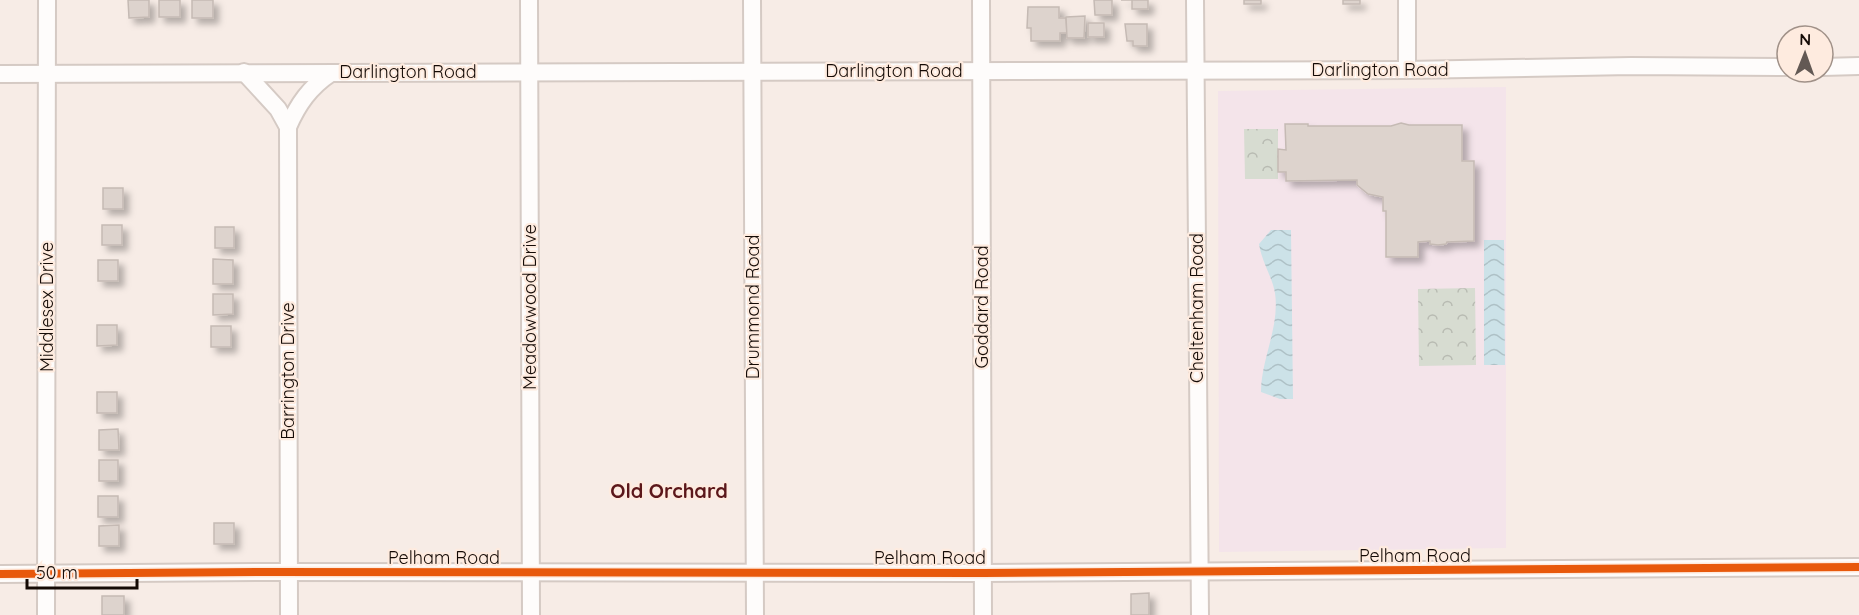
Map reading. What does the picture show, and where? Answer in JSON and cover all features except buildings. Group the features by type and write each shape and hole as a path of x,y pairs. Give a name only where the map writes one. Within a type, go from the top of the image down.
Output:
{"street":[{"name":"Middlesex Drive","path":"46,615 47,0"},
{"name":"Meadowwood Drive","path":"529,0 531,615"},
{"name":"Drummond Road","path":"752,0 755,615"},
{"name":"Goddard Road","path":"981,0 983,615"},
{"name":"Cheltenham Road","path":"1195,0 1200,615"},
{"path":"1407,0 1407,70"},
{"path":"1835,67 1859,66"},
{"name":"Darlington Road","path":"0,74 1775,67"},
{"path":"244,72 278,110 288,127"},
{"name":"Barrington Drive","path":"289,615 288,127 303,99 316,83 331,73"},
{"name":"Pelham Road","path":"0,574 983,573 1859,567"}],"shaded area":[{"path":"1506,87 1506,548 1219,552 1218,91"}],"green space":[{"path":"1244,129 1278,129 1278,179 1245,179"},
{"path":"1475,288 1476,365 1419,366 1418,289"}],"water":[{"path":"1271,230 1291,230 1293,399 1280,399 1261,392 1276,306 1274,287 1259,244"},
{"path":"1484,240 1504,240 1505,365 1484,365"}],"cycle path":[{"path":"0,574 983,573 1859,567"}],"district":[{"name":"Old Orchard","path":"669,491"}]}
